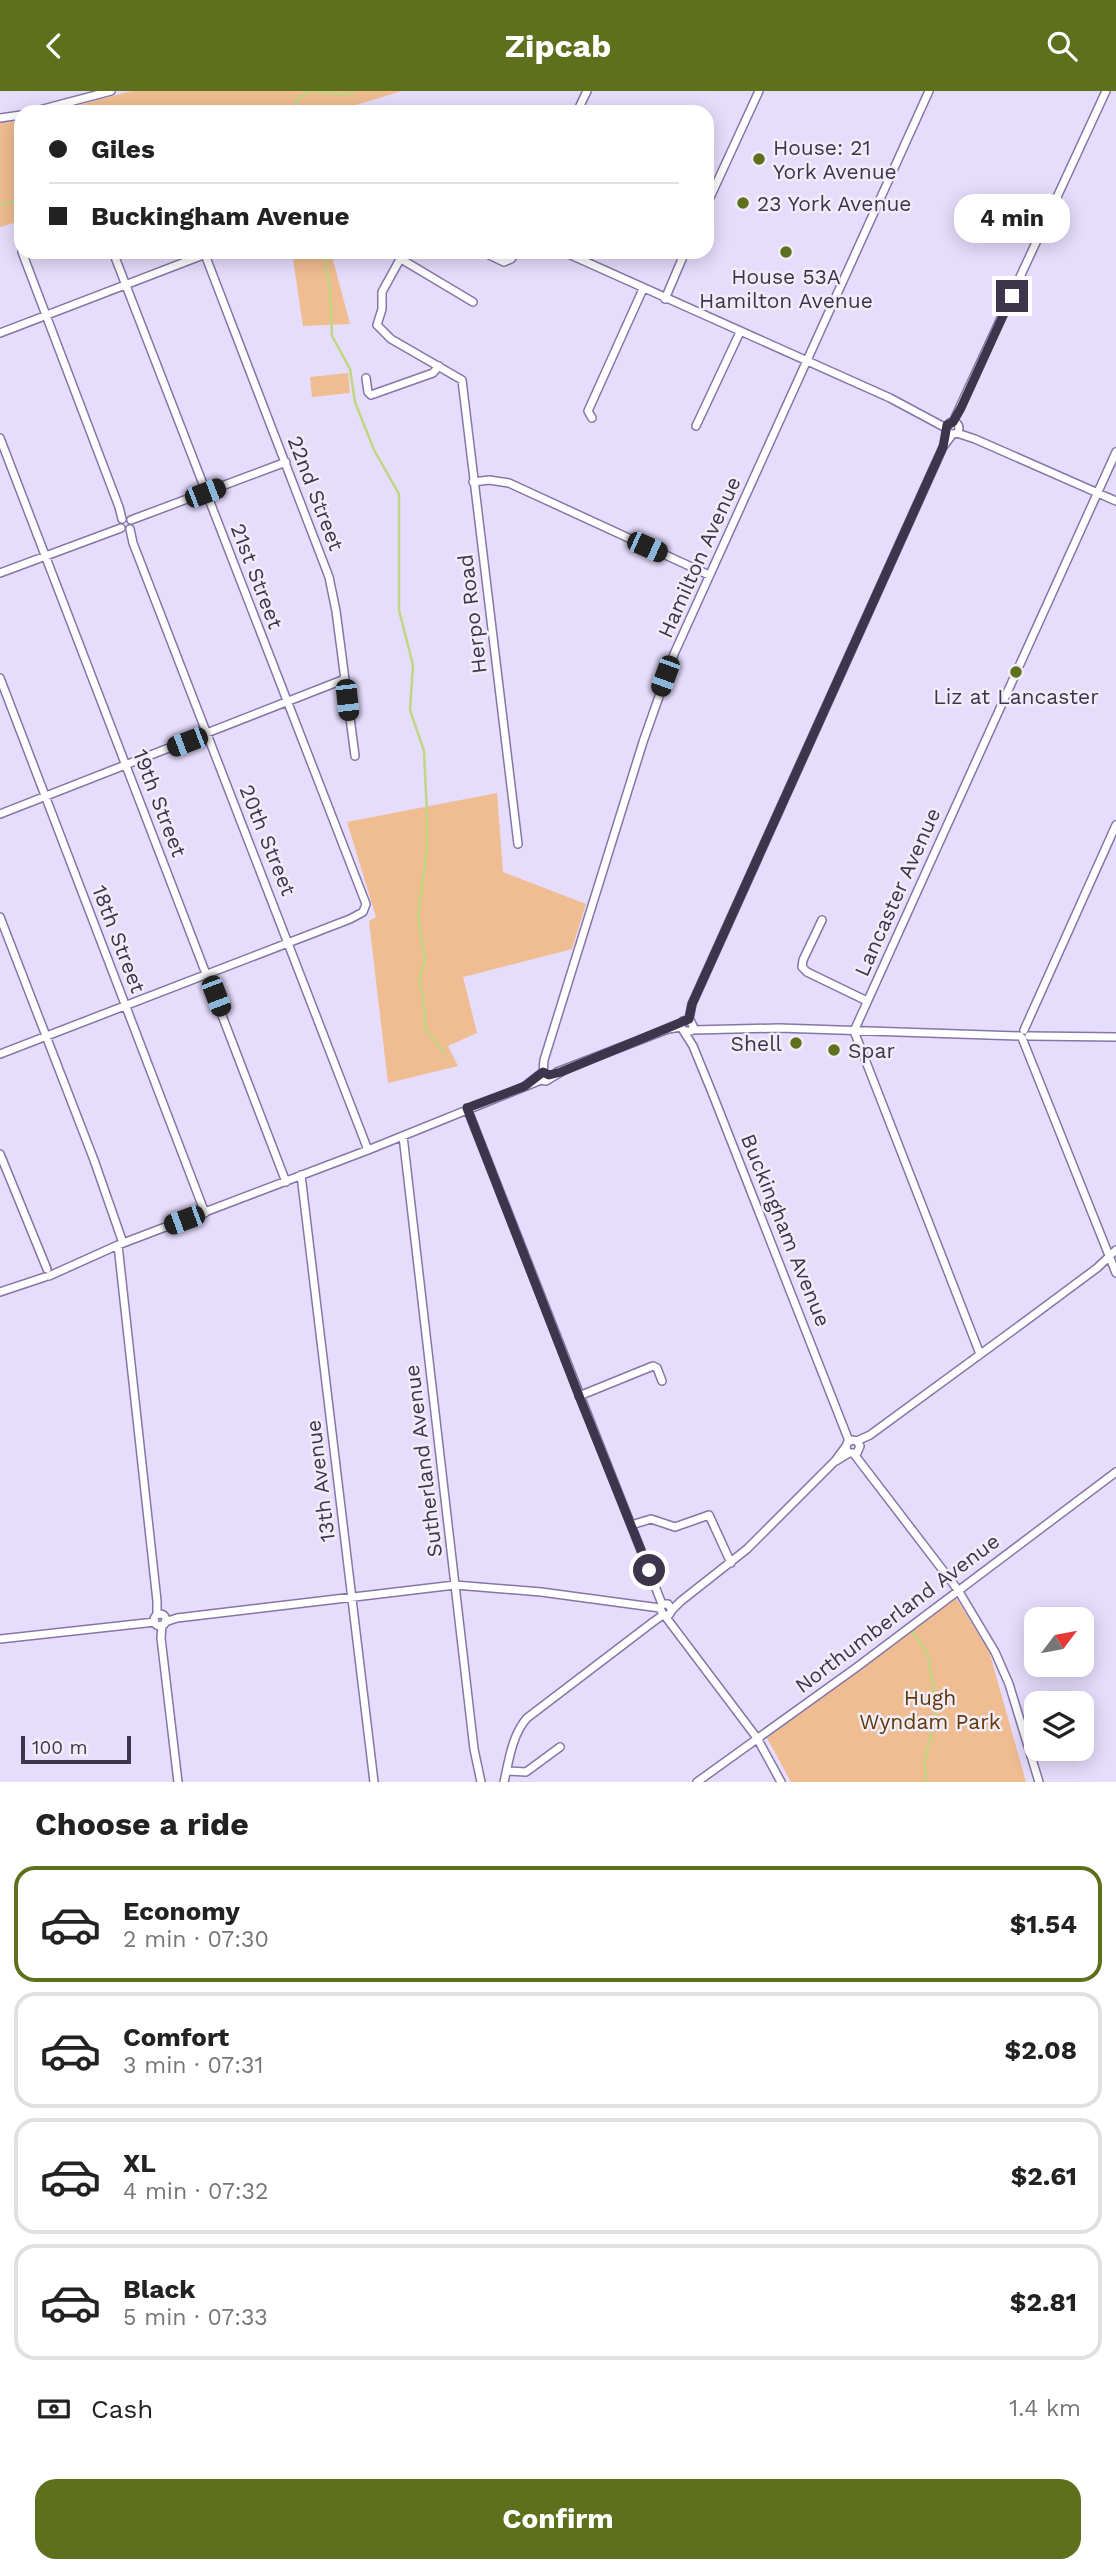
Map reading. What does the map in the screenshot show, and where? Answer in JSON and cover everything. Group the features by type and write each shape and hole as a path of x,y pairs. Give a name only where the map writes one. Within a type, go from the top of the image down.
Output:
{"street":[{"path":"58,105 111,91"},
{"path":"714,189 759,91"},
{"name":"Hamilton Avenue","path":"545,1076 547,1055 655,705 674,654 929,91"},
{"path":"688,1026 693,1002 1106,91"},
{"name":"20th Street","path":"24,259 368,1150"},
{"name":"21st Street","path":"116,259 365,900 363,912 289,942"},
{"path":"0,333 191,259"},
{"name":"22nd Street","path":"209,259 331,585 355,756"},
{"path":"366,378 371,395 433,373 439,366 391,339 377,325 382,309 382,292 400,259"},
{"path":"408,259 473,302"},
{"path":"579,259 1116,501"},
{"path":"665,299 682,259"},
{"path":"592,418 588,411 643,289"},
{"path":"696,426 740,332"},
{"name":"Herpo Road","path":"439,366 462,380 518,844"},
{"name":"19th Street","path":"0,438 208,973 286,1182"},
{"name":"Lancaster Avenue","path":"854,1031 1116,452"},
{"path":"0,573 286,462"},
{"path":"473,482 496,480 517,486 709,575"},
{"name":"18th Street","path":"0,678 205,1213"},
{"path":"0,814 345,679"},
{"path":"1116,825 1025,1034 1029,1055 1116,1273"},
{"path":"0,916 94,1160 120,1244 178,1782"},
{"path":"822,920 802,967 807,972 867,1001"},
{"path":"0,1054 289,942"},
{"path":"0,1292 368,1150 545,1076 668,1029 688,1026 1116,1037"},
{"name":"Buckingham Avenue","path":"688,1026 693,1046 854,1447"},
{"path":"854,1031 980,1354"},
{"path":"467,1108 665,1610 676,1629 757,1738 781,1782"},
{"name":"Sutherland Avenue","path":"403,1136 474,1749 481,1782"},
{"path":"0,1154 46,1272"},
{"name":"13th Avenue","path":"301,1175 374,1782"},
{"path":"504,1782 519,1728 527,1718 665,1610 731,1563 835,1461 1116,1250"},
{"path":"579,1396 653,1366 657,1368 662,1381"},
{"path":"854,1447 865,1467 958,1590 1003,1668 1024,1724"},
{"name":"Northumberland Avenue","path":"697,1782 857,1667 1116,1472"},
{"path":"631,1525 654,1520 668,1527 675,1527 709,1515 731,1563"},
{"path":"0,1639 456,1585 494,1587 665,1610"},
{"path":"507,1771 526,1772 560,1747"},
{"path":"1035,1761 1039,1782"}],"green space":[{"path":"131,91 402,91 356,105 79,105"},
{"path":"14,122 14,223 0,227 0,123"},
{"path":"293,259 333,259 350,324 303,326"},
{"path":"348,373 350,393 312,397 310,377"},
{"path":"497,793 503,872 586,904 572,949 463,977 477,1033 448,1046 458,1066 388,1083 369,921 376,917 347,822"},
{"name":"Hugh Wyndam Park","path":"956,1598 989,1651 1026,1782 791,1782 767,1738"}],"waterway":[{"path":"297,105 296,101 309,91"},
{"path":"310,91 345,95 354,91"},
{"path":"0,205 14,201"},
{"path":"325,259 330,290 332,336 350,369 355,402 374,450 399,494 399,610 413,665 410,710 424,751 427,813 427,849 418,916 425,960 419,982 426,1030 445,1053"},
{"path":"911,1629 928,1655 937,1712 924,1763 927,1782"}],"place":[{"name":"House: 21 York Avenue","path":"759,159"},
{"name":"23 York Avenue","path":"743,203"},
{"name":"House 53A Hamilton Avenue","path":"786,252"},
{"name":"Liz at Lancaster","path":"1016,672"},
{"name":"Shell","path":"796,1043"},
{"name":"Spar","path":"834,1050"}],"route":[{"path":"649,1570 467,1108 525,1086 543,1072 549,1075 561,1072 689,1019 692,1004 943,447 947,425 953,422 961,408 1012,296"}]}
